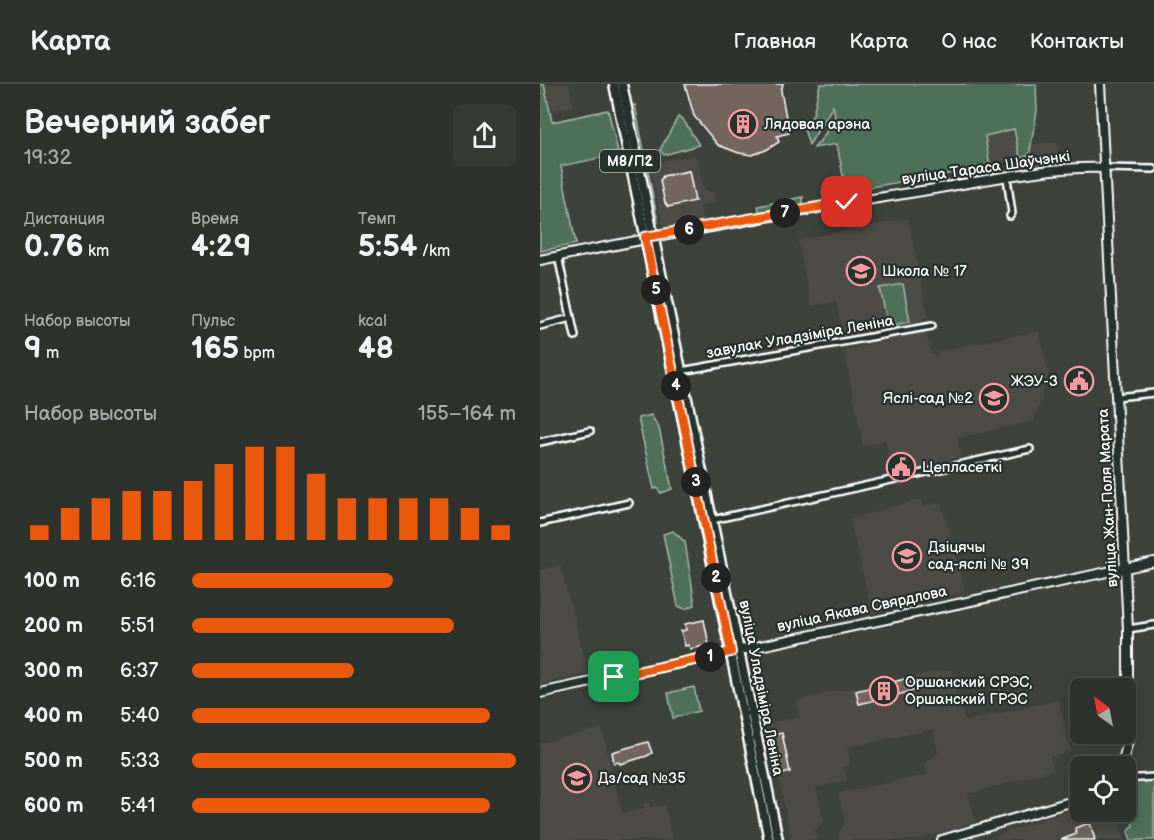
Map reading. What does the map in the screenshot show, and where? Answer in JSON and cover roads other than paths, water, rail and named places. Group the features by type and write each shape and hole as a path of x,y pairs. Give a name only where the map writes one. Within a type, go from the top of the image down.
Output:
{"main road":[{"name":"вуліца Уладзіміра Леніна","path":"614,84 649,237 735,651 778,840"},
{"name":"вуліца Уладзіміра Леніна","path":"622,84 649,237"},
{"name":"вуліца Уладзіміра Леніна","path":"677,372 712,520 769,840"}],"street":[{"name":"вуліца Жан-Поля Марата","path":"1100,84 1128,629 1128,740 1124,756"},
{"name":"вуліца Тараса Шаўчэнкі","path":"540,260 649,237 1007,178 1103,168 1154,169"},
{"path":"1007,178 1012,213 1010,216"},
{"path":"558,256 575,336"},
{"path":"540,326 571,318"},
{"name":"завулак Уладзіміра Леніна","path":"677,372 932,326"},
{"path":"1116,397 1154,393"},
{"path":"540,442 590,431"},
{"path":"712,520 1030,449"},
{"path":"540,523 629,503"},
{"name":"вуліца Якава Свярдлова","path":"540,693 1154,561"},
{"path":"1128,629 1154,625"},
{"path":"1136,778 1154,777"},
{"path":"942,840 1070,802"}],"place":[{"name":"Лядовая арэна","path":"743,124"},
{"name":"Школа № 17","path":"861,271"},
{"name":"ЖЭУ-3","path":"1079,381"},
{"name":"Яслі-сад №2","path":"994,398"},
{"name":"Цепласеткі","path":"901,467"},
{"name":"Дзіцячы сад-яслі № 39","path":"907,556"},
{"name":"Оршанский СРЭС, Оршанский ГРЭС","path":"884,691"},
{"name":"Дз/сад №35","path":"577,778"}]}
